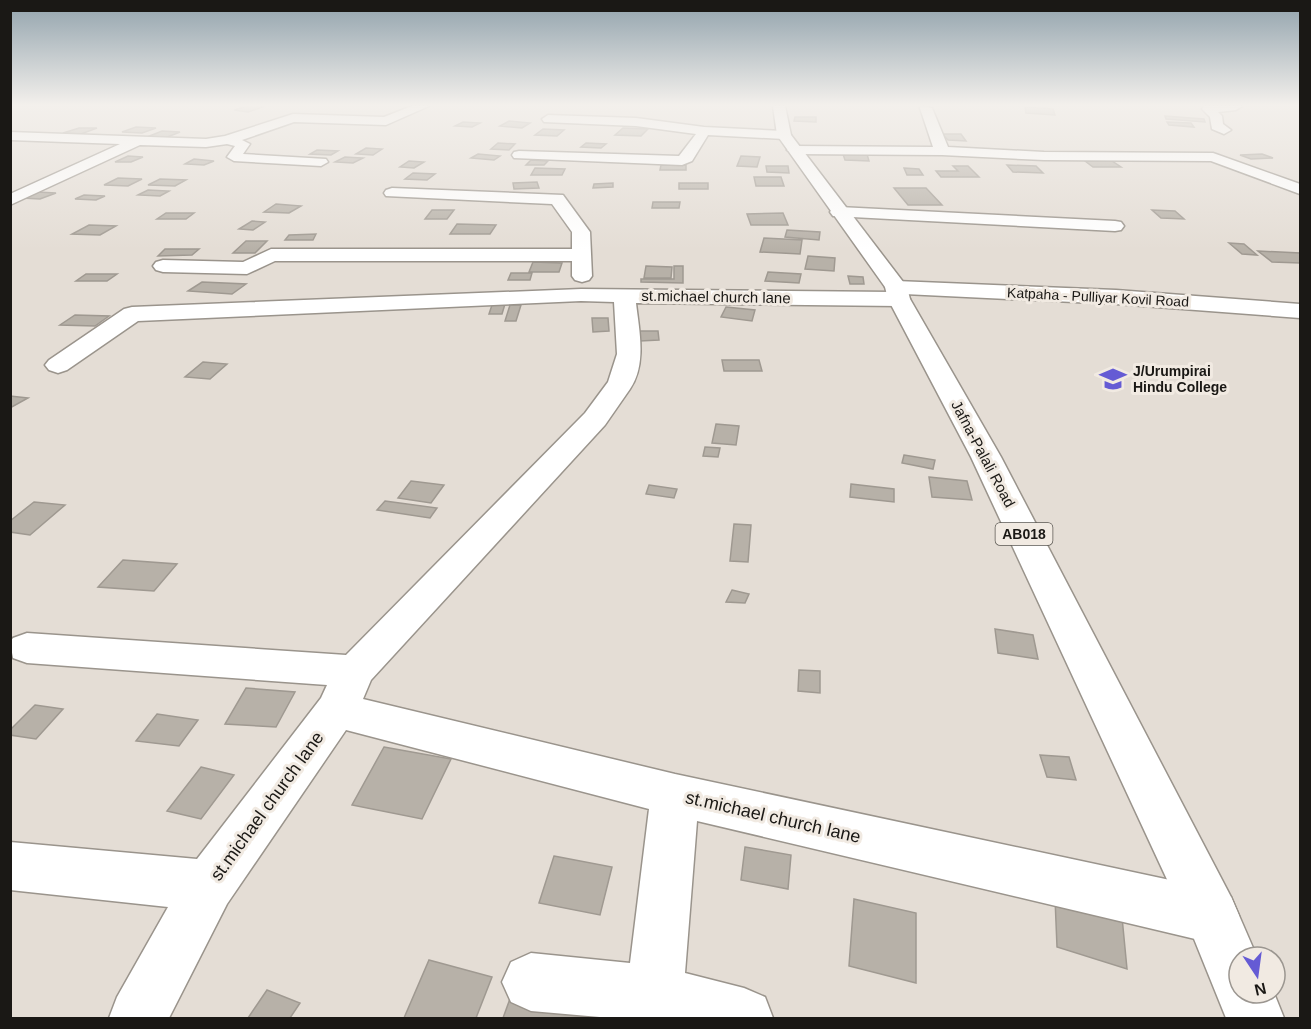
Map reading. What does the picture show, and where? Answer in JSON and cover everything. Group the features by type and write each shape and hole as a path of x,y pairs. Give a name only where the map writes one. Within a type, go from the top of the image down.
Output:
{"street":[{"path":"10,200 111,154"},
{"path":"236,154 234,157 239,158 321,162"},
{"path":"519,155 682,161 690,154"},
{"name":"Jafna-Palali Road","path":"802,154 839,212 897,293 986,457 1212,916 1227,952"},
{"path":"1004,154 1213,157 1300,189"},
{"path":"392,194 557,199 581,232 581,295"},
{"path":"839,212 1115,226"},
{"path":"163,266 247,268 271,255 582,255"},
{"name":"st.michael church lane","path":"10,866 209,886 346,691 595,419 621,382 629,354 625,296 897,293"},
{"name":"Katpaha - Pulliyar Kovil Road","path":"897,293 1116,297 1300,311"},
{"path":"93,313 132,314 581,295 625,296"},
{"path":"58,365 132,314"},
{"path":"27,648 346,691"},
{"name":"st.michael church lane","path":"346,691 675,795 1212,916"},
{"path":"655,994 675,795"},
{"path":"138,1018 209,886"},
{"path":"531,982 655,994 744,1018"}],"building":[{"path":"478,154 500,156 494,160 471,158"},
{"path":"843,154 867,154 869,161 845,160"},
{"path":"1262,154 1273,158 1251,159 1240,155"},
{"path":"128,156 143,157 131,162 115,162"},
{"path":"741,156 760,157 757,167 737,166"},
{"path":"345,157 363,158 353,163 335,162"},
{"path":"194,159 214,161 204,165 185,164"},
{"path":"531,160 548,161 544,165 526,165"},
{"path":"409,161 424,162 414,168 400,167"},
{"path":"1085,161 1112,161 1121,167 1093,167"},
{"path":"661,165 686,165 686,170 660,170"},
{"path":"1007,165 1036,166 1043,173 1013,172"},
{"path":"766,166 788,166 789,173 767,172"},
{"path":"953,166 968,166 979,177 941,177 936,171 958,171"},
{"path":"535,168 565,169 562,175 531,175"},
{"path":"904,168 919,169 923,175 907,175"},
{"path":"413,173 435,174 427,180 405,179"},
{"path":"754,177 781,177 784,186 756,186"},
{"path":"118,178 142,179 128,186 104,185"},
{"path":"160,179 186,180 175,186 148,185"},
{"path":"537,182 539,188 514,189 513,183"},
{"path":"613,183 613,187 593,188 594,184"},
{"path":"679,183 708,183 708,189 679,189"},
{"path":"894,188 926,188 942,205 908,205"},
{"path":"148,190 169,191 160,196 138,195"},
{"path":"37,192 56,193 40,199 21,198"},
{"path":"84,195 105,196 96,200 75,199"},
{"path":"653,202 680,202 679,208 652,208"},
{"path":"276,204 301,206 289,213 264,212"},
{"path":"432,210 454,210 447,219 425,219"},
{"path":"1152,210 1175,211 1184,219 1161,218"},
{"path":"166,213 194,213 186,219 157,219"},
{"path":"783,213 788,225 751,225 747,214"},
{"path":"252,221 265,222 253,230 239,229"},
{"path":"457,224 496,225 490,234 450,234"},
{"path":"89,225 116,226 100,235 72,234"},
{"path":"787,230 820,232 819,240 785,237"},
{"path":"316,234 313,240 285,240 289,235"},
{"path":"764,238 802,240 800,254 760,252"},
{"path":"246,241 267,241 255,253 233,253"},
{"path":"1229,243 1244,244 1257,255 1242,254"},
{"path":"165,249 199,249 192,255 158,256"},
{"path":"1258,251 1300,253 1300,263 1272,262"},
{"path":"808,256 835,258 834,271 805,269"},
{"path":"533,262 562,263 559,272 529,272"},
{"path":"646,266 672,267 671,278 644,278"},
{"path":"674,266 683,266 683,283 641,282 641,279 674,279"},
{"path":"768,272 801,274 799,283 765,281"},
{"path":"511,273 532,273 530,280 508,280"},
{"path":"86,274 117,274 107,281 76,281"},
{"path":"848,276 863,277 864,284 850,284"},
{"path":"202,282 246,284 232,294 188,291"},
{"path":"505,304 502,314 489,314 492,305"},
{"path":"510,305 521,305 516,321 505,321"},
{"path":"726,307 755,310 752,321 721,317"},
{"path":"75,315 109,316 95,326 60,325"},
{"path":"592,318 608,318 609,331 593,332"},
{"path":"640,331 658,331 659,340 640,341"},
{"path":"722,360 759,360 762,371 724,371"},
{"path":"203,362 227,364 210,379 185,377"},
{"path":"10,396 28,398 10,408"},
{"path":"716,424 739,426 736,445 712,443"},
{"path":"705,447 720,448 718,457 703,456"},
{"path":"904,455 935,460 933,469 902,463"},
{"path":"929,477 967,481 972,500 932,497"},
{"path":"411,481 444,485 431,503 398,498"},
{"path":"851,484 894,489 894,502 850,497"},
{"path":"649,485 677,489 674,498 646,494"},
{"path":"385,501 437,508 430,518 377,510"},
{"path":"34,502 65,505 30,535 10,532 10,521"},
{"path":"734,524 751,525 748,562 730,561"},
{"path":"123,560 177,564 154,591 98,587"},
{"path":"732,590 749,594 745,603 726,602"},
{"path":"995,629 1033,635 1038,659 998,653"},
{"path":"799,670 820,671 820,693 798,691"},
{"path":"246,688 295,692 276,727 225,724"},
{"path":"35,705 63,709 36,739 10,735 10,730"},
{"path":"157,714 198,720 179,746 136,741"},
{"path":"384,747 451,759 422,819 352,805"},
{"path":"1040,755 1069,757 1076,780 1047,777"},
{"path":"201,767 234,775 201,819 167,811"},
{"path":"745,847 791,855 788,889 741,880"},
{"path":"554,856 612,867 600,915 539,903"},
{"path":"1055,898 1122,917 1127,969 1057,947"},
{"path":"854,899 916,913 916,983 849,966"},
{"path":"429,960 492,977 476,1018 404,1018"},
{"path":"515,985 596,1006 592,1018 503,1018"},
{"path":"267,990 300,1003 290,1018 248,1018"}],"place":[{"name":"J/Urumpirai Hindu College","path":"1113,379"}]}
